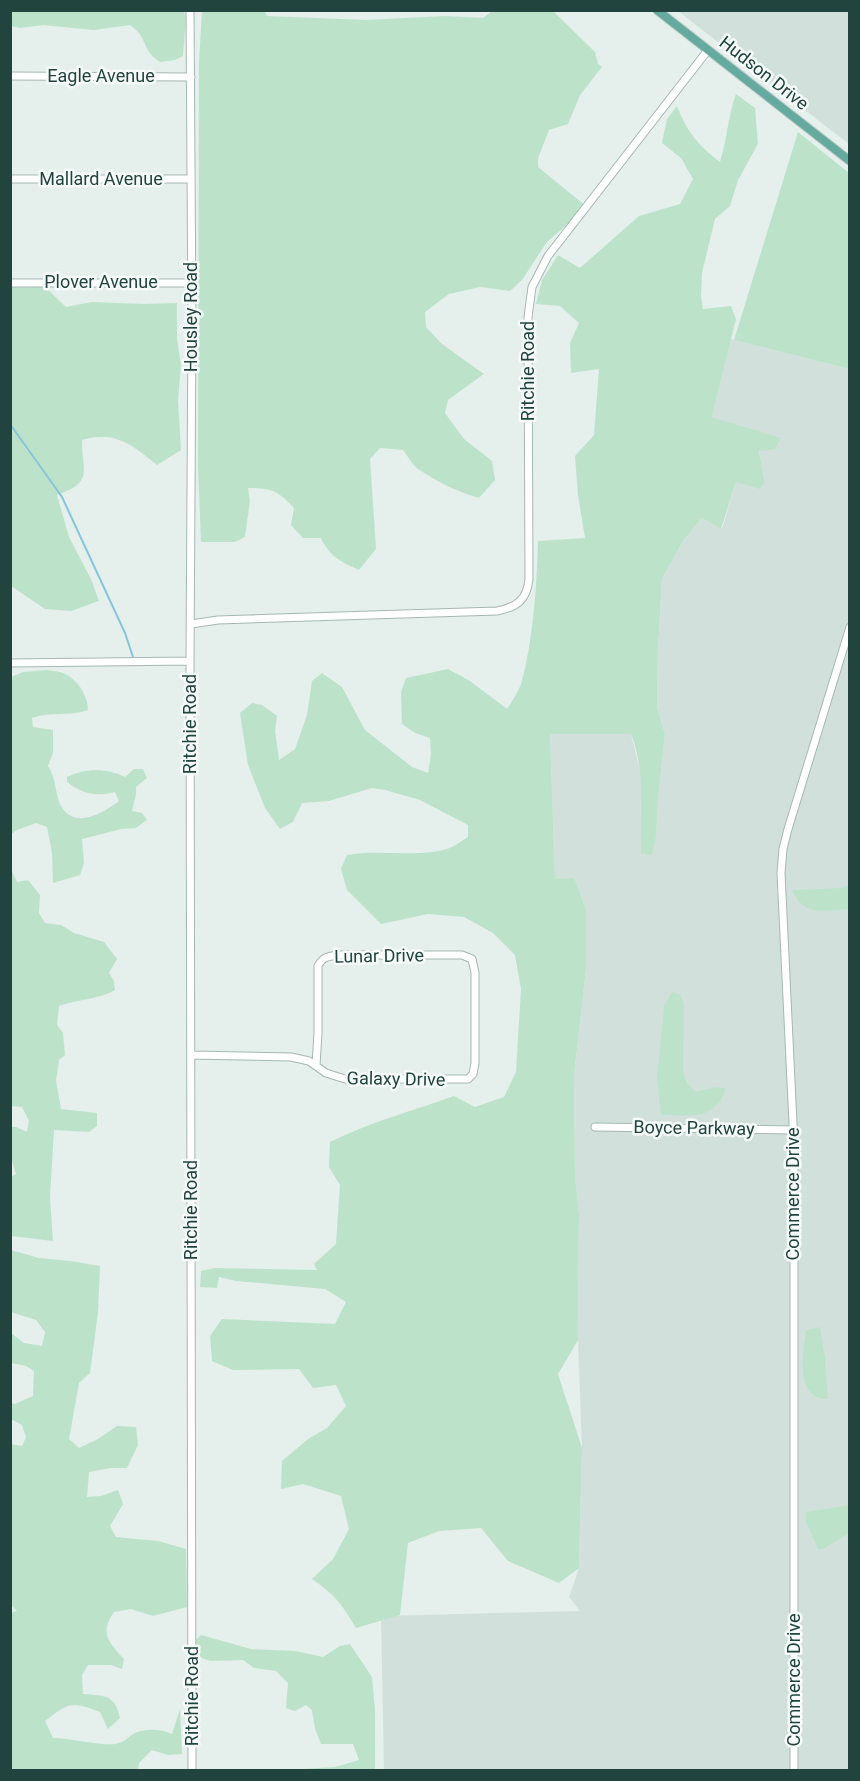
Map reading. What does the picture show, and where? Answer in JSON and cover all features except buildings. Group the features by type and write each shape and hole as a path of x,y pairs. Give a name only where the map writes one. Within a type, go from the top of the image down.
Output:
{"main road":[{"name":"Hudson Drive","path":"657,10 849,162"}],"street":[{"name":"Housley Road","path":"190,10 192,77 191,624"},
{"name":"Ritchie Road","path":"192,1770 191,624 218,620 497,611 516,606 523,599 530,579 528,317 535,278 558,242 708,50"},
{"name":"Eagle Avenue","path":"10,76 192,77"},
{"name":"Mallard Avenue","path":"10,179 191,179"},
{"name":"Plover Avenue","path":"10,283 191,283"},
{"name":"Commerce Drive","path":"794,1770 793,1130 781,864 787,835 849,627"},
{"path":"10,663 190,661"},
{"name":"Lunar Drive","path":"316,1065 318,966 320,961 327,956 462,955 468,956 473,961 476,974 476,1063 473,1074 468,1079 462,1080"},
{"name":"Galaxy Drive","path":"191,1055 291,1057 316,1065 326,1073 345,1079 462,1080"},
{"name":"Boyce Parkway","path":"595,1127 793,1130"}],"shaded area":[{"path":"678,11 849,11 849,144 819,121"},
{"path":"731,339 849,369 849,1770 384,1770 381,1616 580,1611 569,1597 579,1568 582,1448 578,1340 579,1213 575,1176 574,1076 586,969 586,909 574,879 555,880 550,734 631,734 656,836 665,734 657,707 662,579 683,541 702,518 722,529 736,482 765,482 759,451 781,439 712,417"}],"green space":[{"path":"15,10 184,11 186,19 183,56 175,60 160,62 150,53 140,35 130,25 94,30 43,25 20,28 11,26 11,12"},
{"path":"202,11 265,11 267,16 366,20 445,16 483,18 492,11 553,11 595,52 598,64 602,67 580,95 568,124 549,130 538,158 538,167 587,207 547,242 522,280 510,291 480,287 449,294 425,312 426,327 442,344 484,374 448,400 445,413 464,439 492,461 495,480 479,498 455,490 425,474 414,465 403,450 380,448 370,459 376,549 359,570 336,558 321,538 303,538 291,525 294,508 279,494 263,489 248,488 250,501 245,537 235,542 201,542 198,467 199,61"},
{"path":"736,94 755,108 758,144 738,180 730,206 715,219 702,273 703,309 731,306 736,319 712,417 781,438 775,449 759,451 765,482 760,489 736,482 721,529 702,518 683,541 662,579 657,707 665,734 656,836 652,855 641,854 639,763 631,734 550,734 555,879 574,878 586,909 586,969 574,1076 575,1176 579,1213 578,1340 558,1374 582,1448 579,1568 559,1583 508,1561 481,1528 439,1531 408,1543 400,1615 356,1628 337,1600 312,1579 333,1559 349,1529 341,1496 303,1484 281,1489 282,1461 308,1439 327,1428 346,1406 336,1385 313,1388 299,1369 233,1370 212,1361 210,1336 222,1319 335,1324 346,1302 325,1289 236,1281 219,1277 217,1288 200,1287 201,1271 215,1268 317,1270 314,1264 336,1244 340,1185 329,1167 330,1142 376,1123 454,1096 475,1107 504,1097 516,1072 521,989 515,955 493,933 464,917 428,914 381,924 347,890 341,869 347,855 435,852 447,849 468,837 468,825 420,800 372,788 329,801 302,803 293,822 280,829 265,808 248,765 240,713 252,703 262,705 277,716 275,731 279,760 295,749 307,715 312,681 322,673 342,687 365,730 412,767 428,773 431,754 430,738 415,733 402,724 401,692 406,678 448,669 470,681 507,709 521,684 529,650 538,541 585,538 575,456 594,435 599,369 571,373 570,343 579,323 560,306 536,304 542,280 558,255 580,268 639,216 680,204 693,179 681,158 662,143 667,119 677,106 694,137 720,162"},
{"path":"798,132 849,173 849,369 734,340"},
{"path":"10,283 46,288 66,307 92,302 177,303 177,339 181,365 178,400 181,450 157,465 139,451 114,438 94,437 82,440 84,468 81,480 69,490 57,495 69,537 91,579 99,601 71,611 45,609 11,586"},
{"path":"46,670 63,673 74,680 84,694 88,705 88,710 81,712 32,718 33,727 53,730 53,753 48,766 53,776 59,802 67,813 74,817 89,817 119,801 115,792 95,794 84,792 67,782 67,777 88,771 104,771 125,777 134,769 143,769 147,778 136,787 132,811 142,813 147,820 136,828 121,829 82,839 84,863 80,875 53,883 52,853 47,827 36,823 10,835 11,677 23,672"},
{"path":"11,869 17,882 28,880 40,895 39,913 45,923 61,925 74,933 104,942 117,959 109,973 114,981 115,990 102,996 59,1006 57,1025 63,1033 65,1055 59,1060 56,1081 61,1109 97,1113 97,1126 89,1132 54,1130 50,1197 53,1241 11,1236 11,1177 16,1174 11,1158 11,1127 27,1132 29,1121 22,1107 11,1106"},
{"path":"849,885 849,909 831,911 816,910 802,905 792,890 841,888"},
{"path":"672,992 680,995 684,1003 683,1072 687,1083 696,1092 715,1087 726,1088 715,1107 700,1114 661,1115 657,1078 664,1006"},
{"path":"11,1250 39,1258 100,1266 98,1312 90,1373 79,1383 69,1439 79,1448 117,1426 136,1427 138,1445 127,1468 89,1472 87,1497 101,1496 118,1490 123,1504 110,1526 116,1537 158,1541 186,1549 187,1607 153,1616 131,1609 114,1612 107,1626 107,1632 110,1642 124,1659 122,1669 111,1665 88,1665 82,1675 83,1694 97,1695 112,1700 120,1718 108,1729 100,1712 71,1705 45,1721 53,1738 115,1744 144,1730 159,1730 172,1734 180,1709 182,1754 168,1755 152,1750 139,1763 138,1770 11,1770 10,1613 17,1611 10,1604 10,1444 22,1446 26,1437 22,1425 11,1419 11,1403 15,1404 33,1396 34,1371 26,1366 11,1363 11,1333 24,1343 42,1346 45,1332 36,1320 11,1312"},
{"path":"820,1327 828,1399 817,1397 810,1391 803,1373 806,1330"},
{"path":"849,1505 849,1533 823,1549 818,1549 806,1522 806,1512"},
{"path":"201,1635 251,1649 295,1651 323,1657 340,1646 350,1644 372,1677 375,1710 375,1770 286,1770 335,1767 359,1760 353,1744 321,1744 315,1729 312,1710 306,1705 295,1711 286,1708 288,1683 276,1671 254,1668 243,1660 210,1661 197,1656 196,1640"}],"waterway":[{"path":"10,424 62,497 125,633 133,657"}]}
